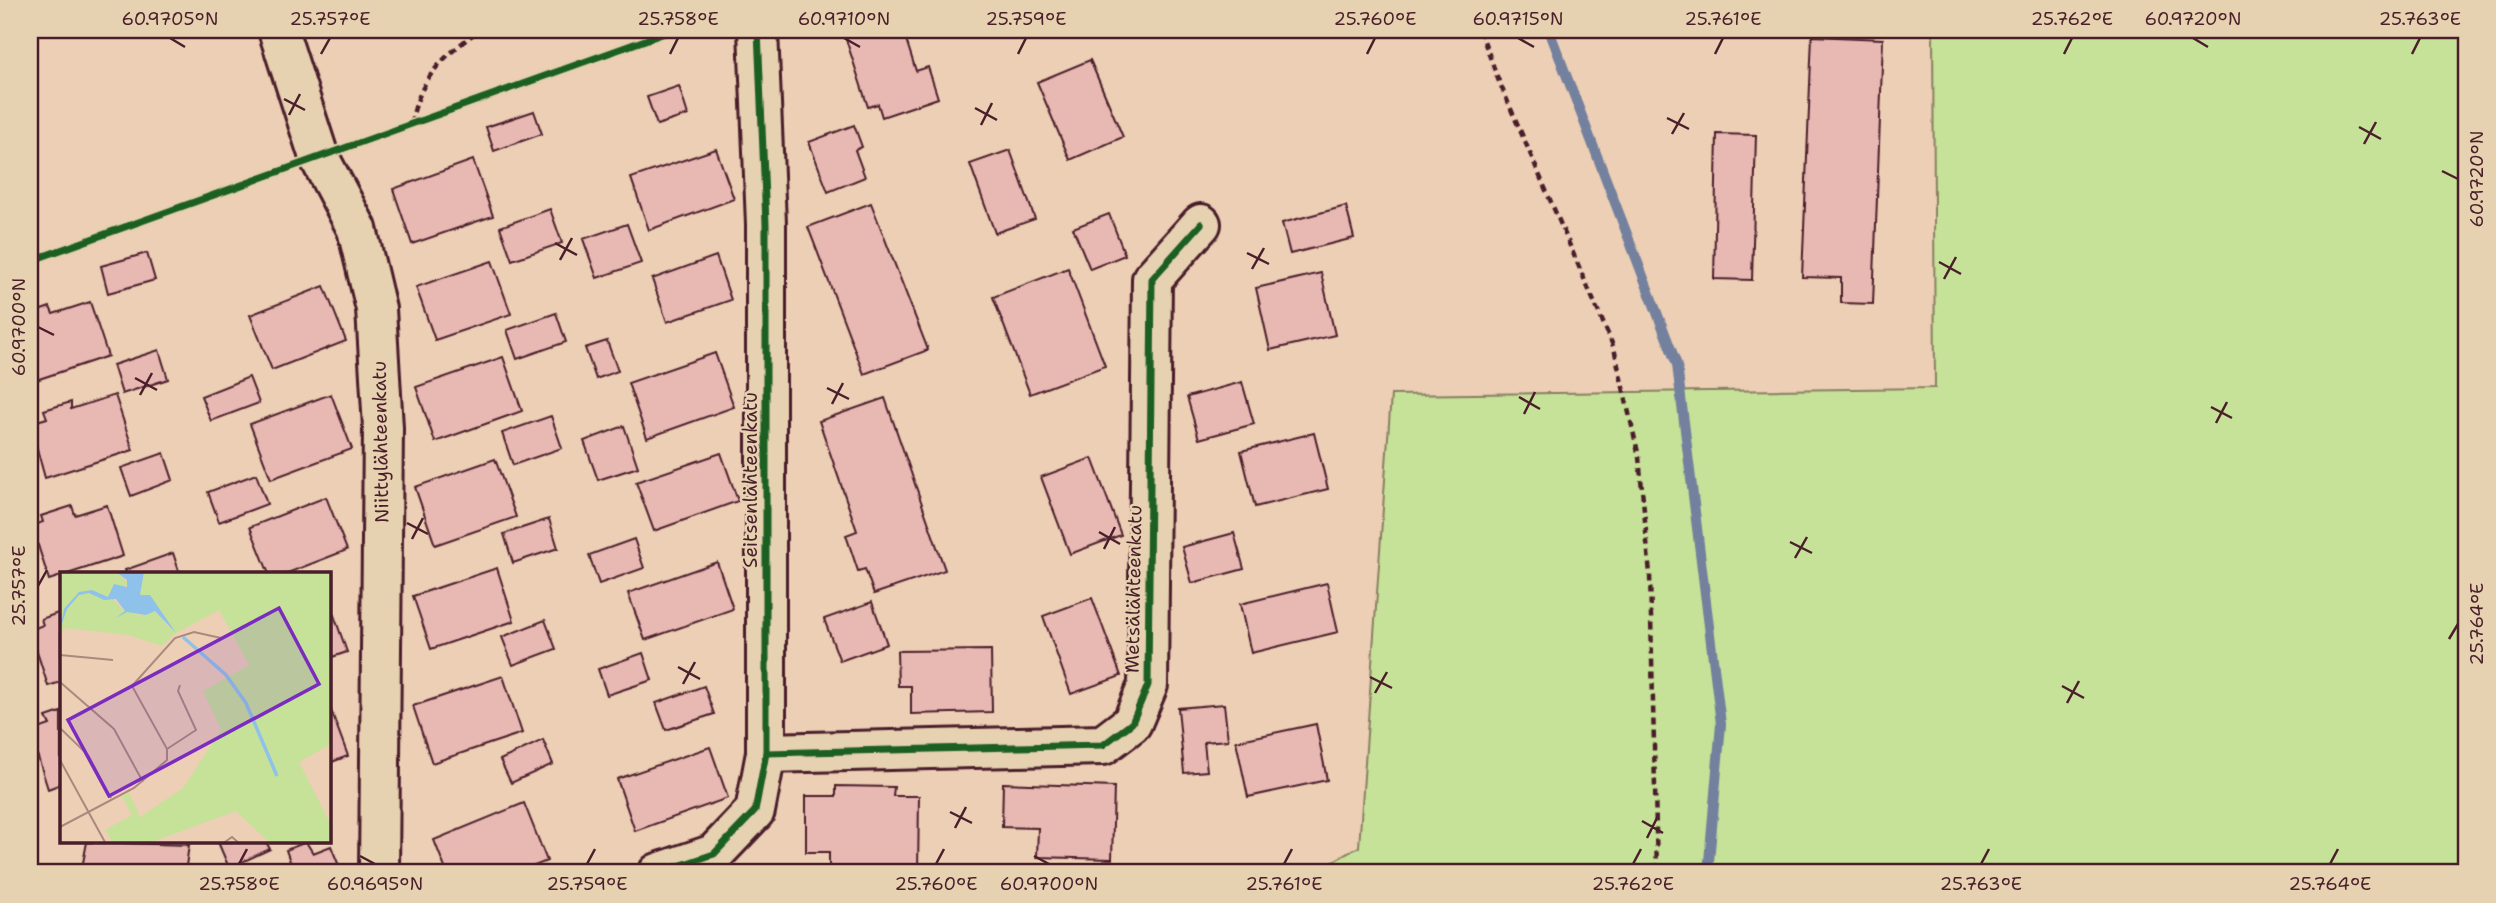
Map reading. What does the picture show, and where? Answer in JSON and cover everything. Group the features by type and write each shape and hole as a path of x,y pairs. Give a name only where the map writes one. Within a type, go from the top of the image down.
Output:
{"street":[{"name":"Niittylähteenkatu","path":"278,30 319,157 357,229 376,309 383,428 379,873"},
{"name":"Seitsenlähteenkatu","path":"658,873 713,855 755,811 766,753 766,224 758,30"},
{"name":"Metsälähteenkatu","path":"766,753 1103,745 1132,723 1148,685 1152,279 1201,224"}],"path":[{"path":"411,124 418,96 426,79 478,30"},
{"path":"1480,30 1498,79 1614,348 1639,457 1650,574 1657,873"},
{"path":"400,128 424,119"}],"green space":[{"path":"1933,30 2466,30 2466,873 1312,873 1359,847 1391,395 1935,388"}],"building":[{"path":"843,30 903,30 916,71 928,67 938,98 882,117 878,104 868,107"},
{"path":"1812,36 1883,39 1873,304 1841,303 1841,278 1802,277"},
{"path":"1090,60 1123,137 1070,160 1037,82"},
{"path":"679,86 688,115 657,125 647,97"},
{"path":"534,111 542,134 494,151 486,127"},
{"path":"854,125 862,147 855,150 865,177 828,192 809,142"},
{"path":"1717,134 1756,135 1752,280 1714,279"},
{"path":"716,149 734,199 649,230 631,178"},
{"path":"1010,150 1035,219 995,233 970,164"},
{"path":"473,160 493,216 412,244 393,189"},
{"path":"871,203 928,350 864,374 808,227"},
{"path":"1346,206 1354,238 1290,254 1282,223"},
{"path":"550,209 562,243 512,260 500,227"},
{"path":"1109,214 1125,255 1090,269 1073,228"},
{"path":"627,224 641,263 597,278 583,239"},
{"path":"147,253 155,280 108,293 101,266"},
{"path":"716,256 731,300 667,322 652,279"},
{"path":"492,261 511,314 435,340 416,287"},
{"path":"1068,268 1105,366 1030,394 993,297"},
{"path":"1321,273 1335,335 1270,350 1256,288"},
{"path":"324,286 346,341 272,370 250,315"},
{"path":"90,302 108,356 30,382 30,314 50,307 53,314"},
{"path":"556,313 566,342 517,359 507,330"},
{"path":"607,341 618,371 596,379 585,348"},
{"path":"159,350 168,379 122,394 113,365"},
{"path":"715,353 734,407 647,438 628,383"},
{"path":"503,357 522,411 435,442 416,387"},
{"path":"249,377 259,403 211,421 201,396"},
{"path":"1242,382 1254,424 1199,439 1187,397"},
{"path":"331,394 352,449 271,479 250,424"},
{"path":"115,395 133,450 45,478 30,423 47,418 44,410 71,402 71,409"},
{"path":"885,398 945,570 874,594 865,569 858,571 846,535 857,531 819,421"},
{"path":"551,416 562,448 513,465 502,433"},
{"path":"624,426 638,467 598,480 584,441"},
{"path":"1314,433 1328,489 1255,507 1241,451"},
{"path":"164,453 173,480 131,496 121,468"},
{"path":"721,453 738,501 654,531 636,482"},
{"path":"1092,458 1121,535 1070,554 1041,477"},
{"path":"495,459 516,517 435,545 415,487"},
{"path":"256,474 267,504 219,522 208,492"},
{"path":"326,497 347,550 290,572 268,572 250,527"},
{"path":"107,505 123,556 74,572 60,572 60,576 49,580 32,526 43,522 41,516 72,506 75,515"},
{"path":"549,519 558,548 513,563 504,534"},
{"path":"1234,533 1244,569 1192,583 1182,547"},
{"path":"634,539 644,568 599,584 589,555"},
{"path":"173,553 179,572 126,572 125,570"},
{"path":"717,562 733,609 645,640 628,593"},
{"path":"497,568 514,621 431,649 413,596"},
{"path":"1327,583 1338,632 1251,653 1240,604"},
{"path":"1092,598 1121,676 1071,694 1043,616"},
{"path":"872,602 887,644 840,661 824,619"},
{"path":"331,607 347,652 331,657"},
{"path":"60,612 60,682 48,686 30,630 43,625 41,619"},
{"path":"545,620 556,649 513,665 502,637"},
{"path":"991,650 992,712 911,714 911,686 898,686 897,651"},
{"path":"643,653 652,680 607,695 598,669"},
{"path":"503,676 522,733 432,763 413,706"},
{"path":"704,686 714,714 666,730 656,703"},
{"path":"1224,704 1228,740 1204,742 1207,771 1184,773 1178,708"},
{"path":"331,710 348,756 331,762"},
{"path":"60,712 60,784 48,789 30,732 50,725 46,717"},
{"path":"1316,724 1327,780 1248,797 1236,741"},
{"path":"543,740 553,764 511,783 500,760"},
{"path":"710,747 728,798 635,831 617,779"},
{"path":"1003,783 1114,787 1112,859 1037,857 1038,828 1002,827"},
{"path":"836,786 894,787 893,796 919,796 918,873 829,873 829,852 806,852 806,796 836,796"},
{"path":"524,803 547,861 517,873 447,873 434,840"},
{"path":"87,844 189,845 185,873 81,873"},
{"path":"219,844 267,844 270,849 229,868"},
{"path":"307,844 313,853 331,846 342,873 267,873 291,864 286,850"}],"waterway":[{"path":"1549,30 1677,365 1721,724 1708,873"}],"cycle path":[{"path":"30,261 673,30"},
{"path":"658,873 714,854 755,811 766,753 766,224 758,30"},
{"path":"766,753 1103,745 1132,723 1148,685 1152,279 1201,224"}]}
